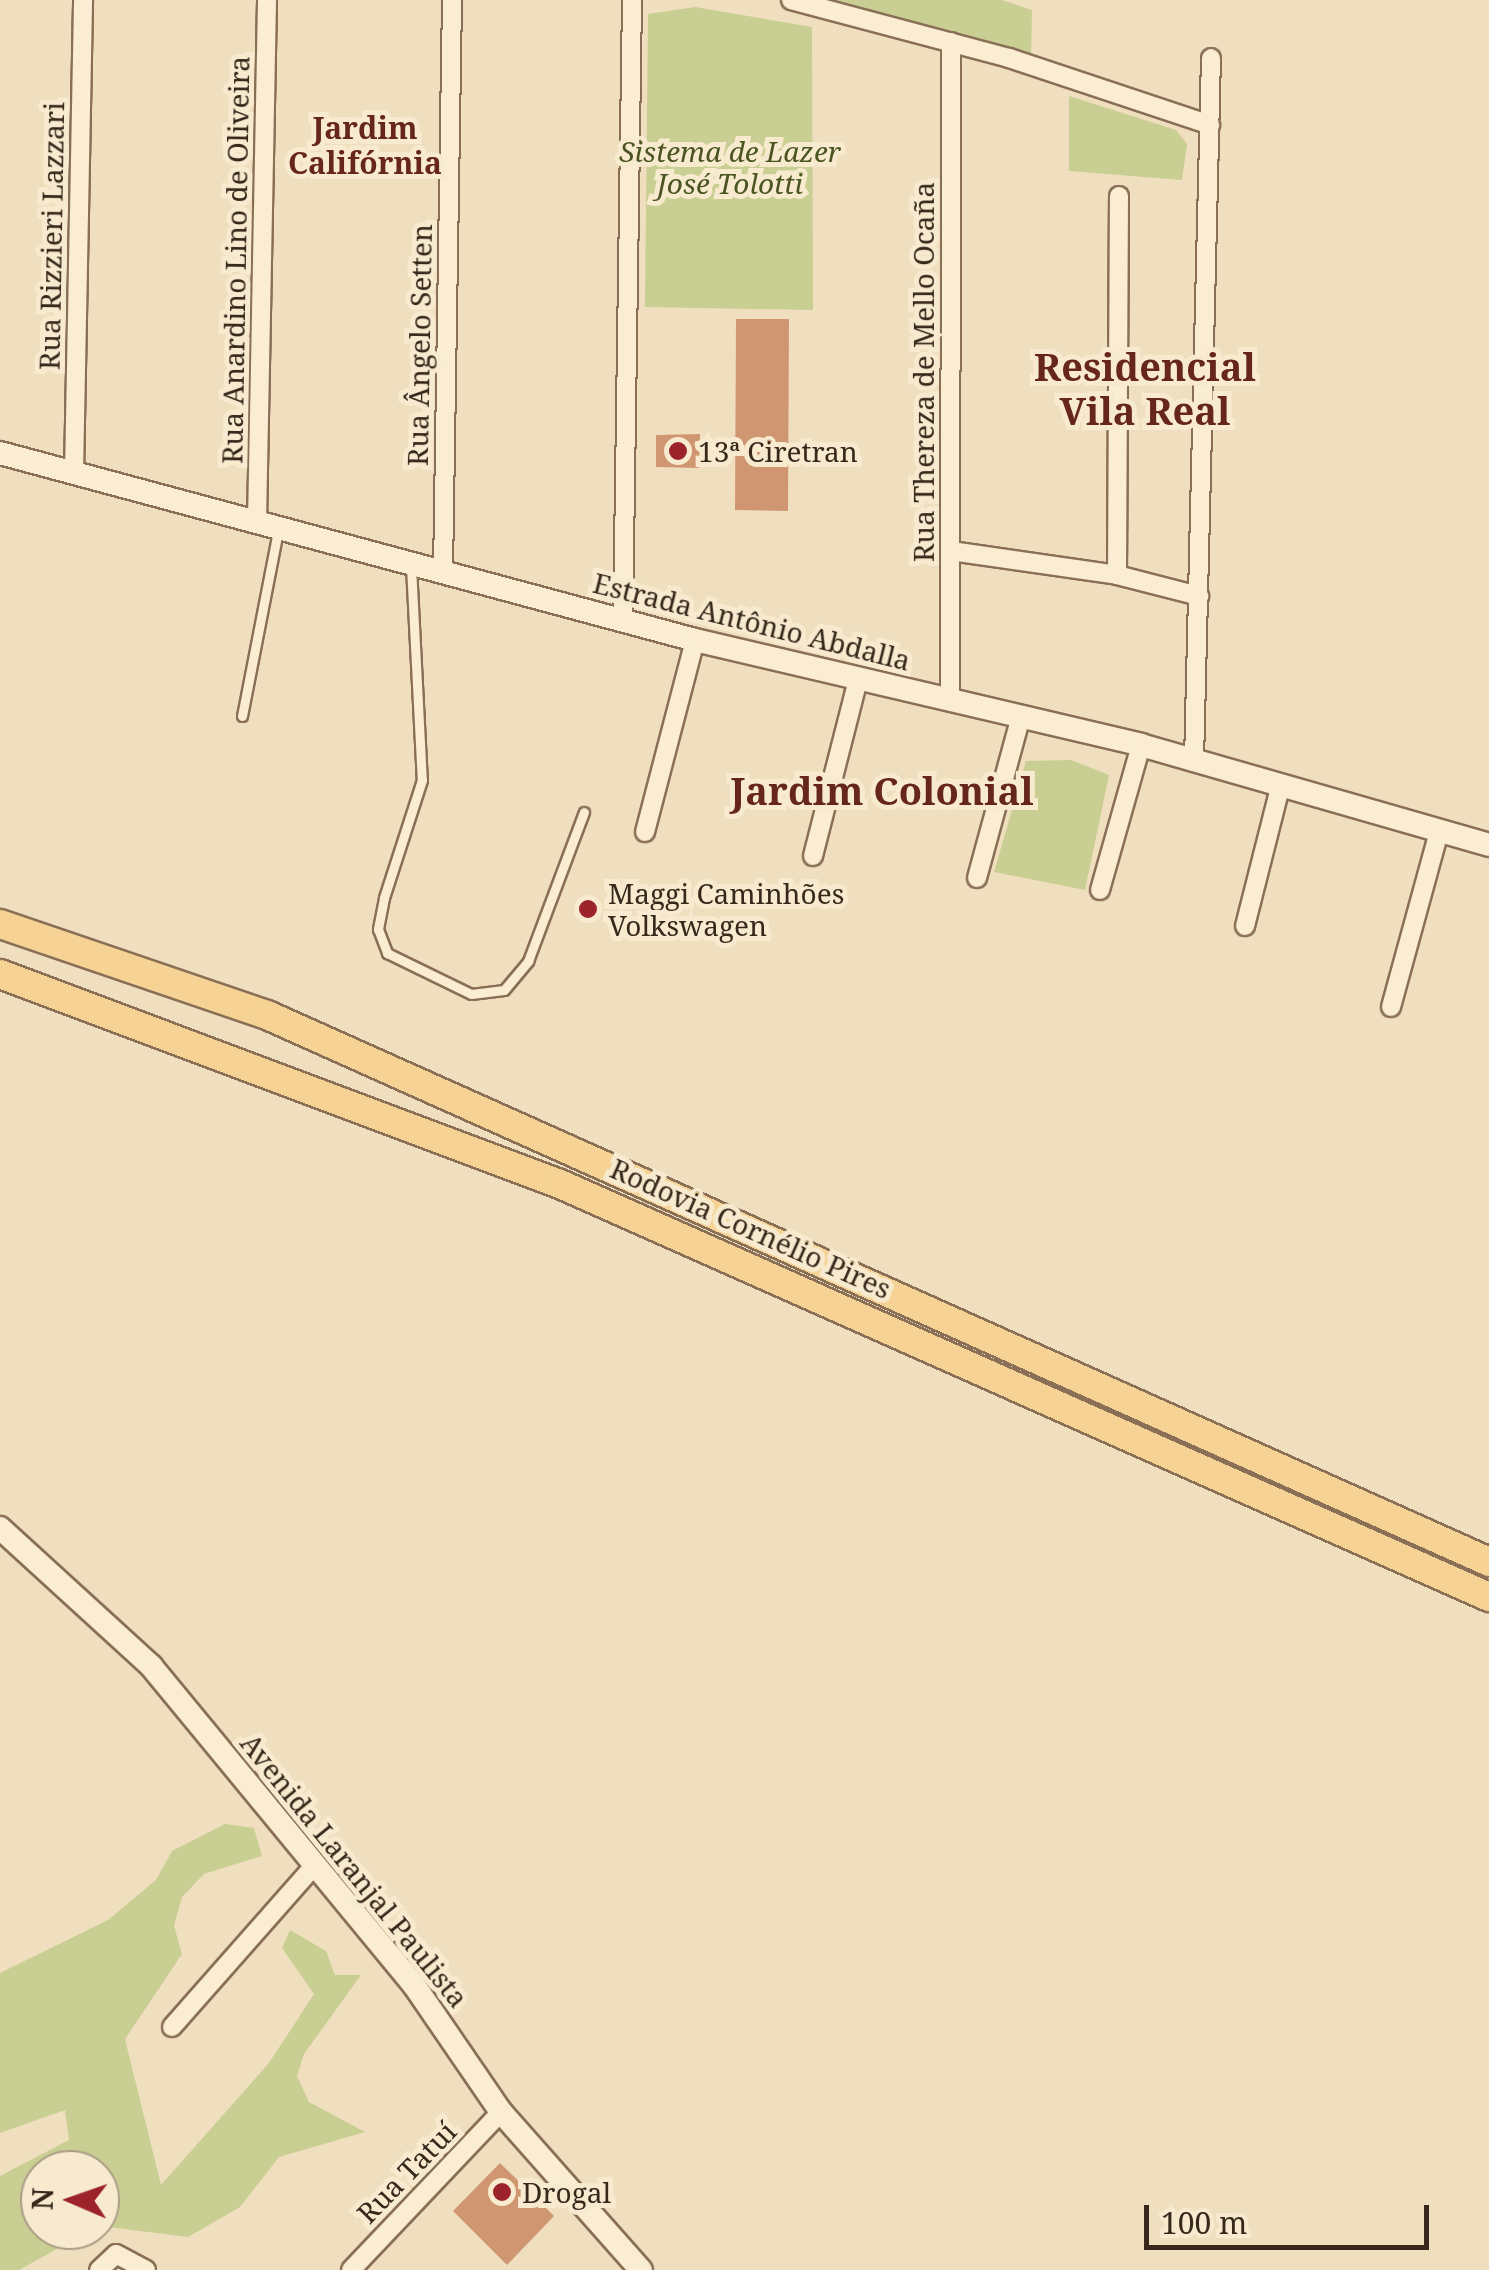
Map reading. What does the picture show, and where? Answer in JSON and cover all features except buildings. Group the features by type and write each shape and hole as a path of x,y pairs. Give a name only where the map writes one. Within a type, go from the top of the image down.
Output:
{"main road":[{"name":"Rodovia Cornélio Pires","path":"0,924 267,1015 1489,1562"},
{"name":"Rodovia Cornélio Pires","path":"0,974 560,1184 1489,1597"}],"street":[{"name":"Rua Rizzieri Lazzari","path":"74,472 83,0"},
{"name":"Rua Anardino Lino de Oliveira","path":"268,0 268,525"},
{"name":"Rua Ângelo Setten","path":"443,572 452,0"},
{"path":"622,620 632,0"},
{"path":"791,0 1036,67 1210,125"},
{"name":"Rua Thereza de Mello Ocaña","path":"950,42 950,701"},
{"path":"1194,762 1211,58"},
{"path":"1117,575 1120,196"},
{"name":"Estrada Antônio Abdalla","path":"0,453 695,640 1020,720 1140,745 1489,846"},
{"path":"951,551 1117,575 1199,596"},
{"path":"645,832 695,640"},
{"path":"812,856 858,680"},
{"path":"977,878 1020,720"},
{"path":"1100,890 1140,745"},
{"path":"1245,926 1280,788"},
{"path":"1391,1007 1439,831"},
{"name":"Avenida Laranjal Paulista","path":"0,1528 151,1666 414,1985 501,2112 628,2265"},
{"path":"172,2028 315,1865"},
{"name":"Rua Tatuí","path":"351,2270 501,2112"},
{"path":"99,2270 116,2254 146,2270"}],"lane":[{"path":"242,716 268,525"},
{"path":"410,563 422,780 384,898 378,929 387,953 471,994 504,990 528,961 584,812"}],"green space":[{"path":"819,0 1002,0 1032,10 1031,59"},
{"name":"Sistema de Lazer José Tolotti","path":"695,7 812,27 813,310 645,307 648,14"},
{"path":"1069,96 1176,130 1187,144 1182,180 1069,171"},
{"path":"1071,760 1109,775 1085,890 994,872 1026,761"},
{"path":"225,1824 254,1828 262,1856 204,1874 182,1897 174,1926 182,1954 125,2039 161,2185 269,2063 314,1994 282,1948 290,1930 326,1951 335,1975 361,1975 304,2054 297,2076 309,2102 365,2132 279,2157 240,2207 188,2237 120,2228 120,2150 50,2150 69,2140 65,2110 0,2133 0,1973 108,1920 156,1880 172,1851"},
{"path":"20,2166 20,2250 55,2250 19,2270 0,2270 0,2176"}],"place":[{"name":"13ª Ciretran","path":"678,451"},
{"name":"Maggi Caminhões Volkswagen","path":"588,909"},
{"name":"Drogal","path":"502,2192"}],"district":[{"name":"Jardim Califórnia","path":"365,145"},
{"name":"Residencial Vila Real","path":"1145,389"},
{"name":"Jardim Colonial","path":"882,791"}]}
